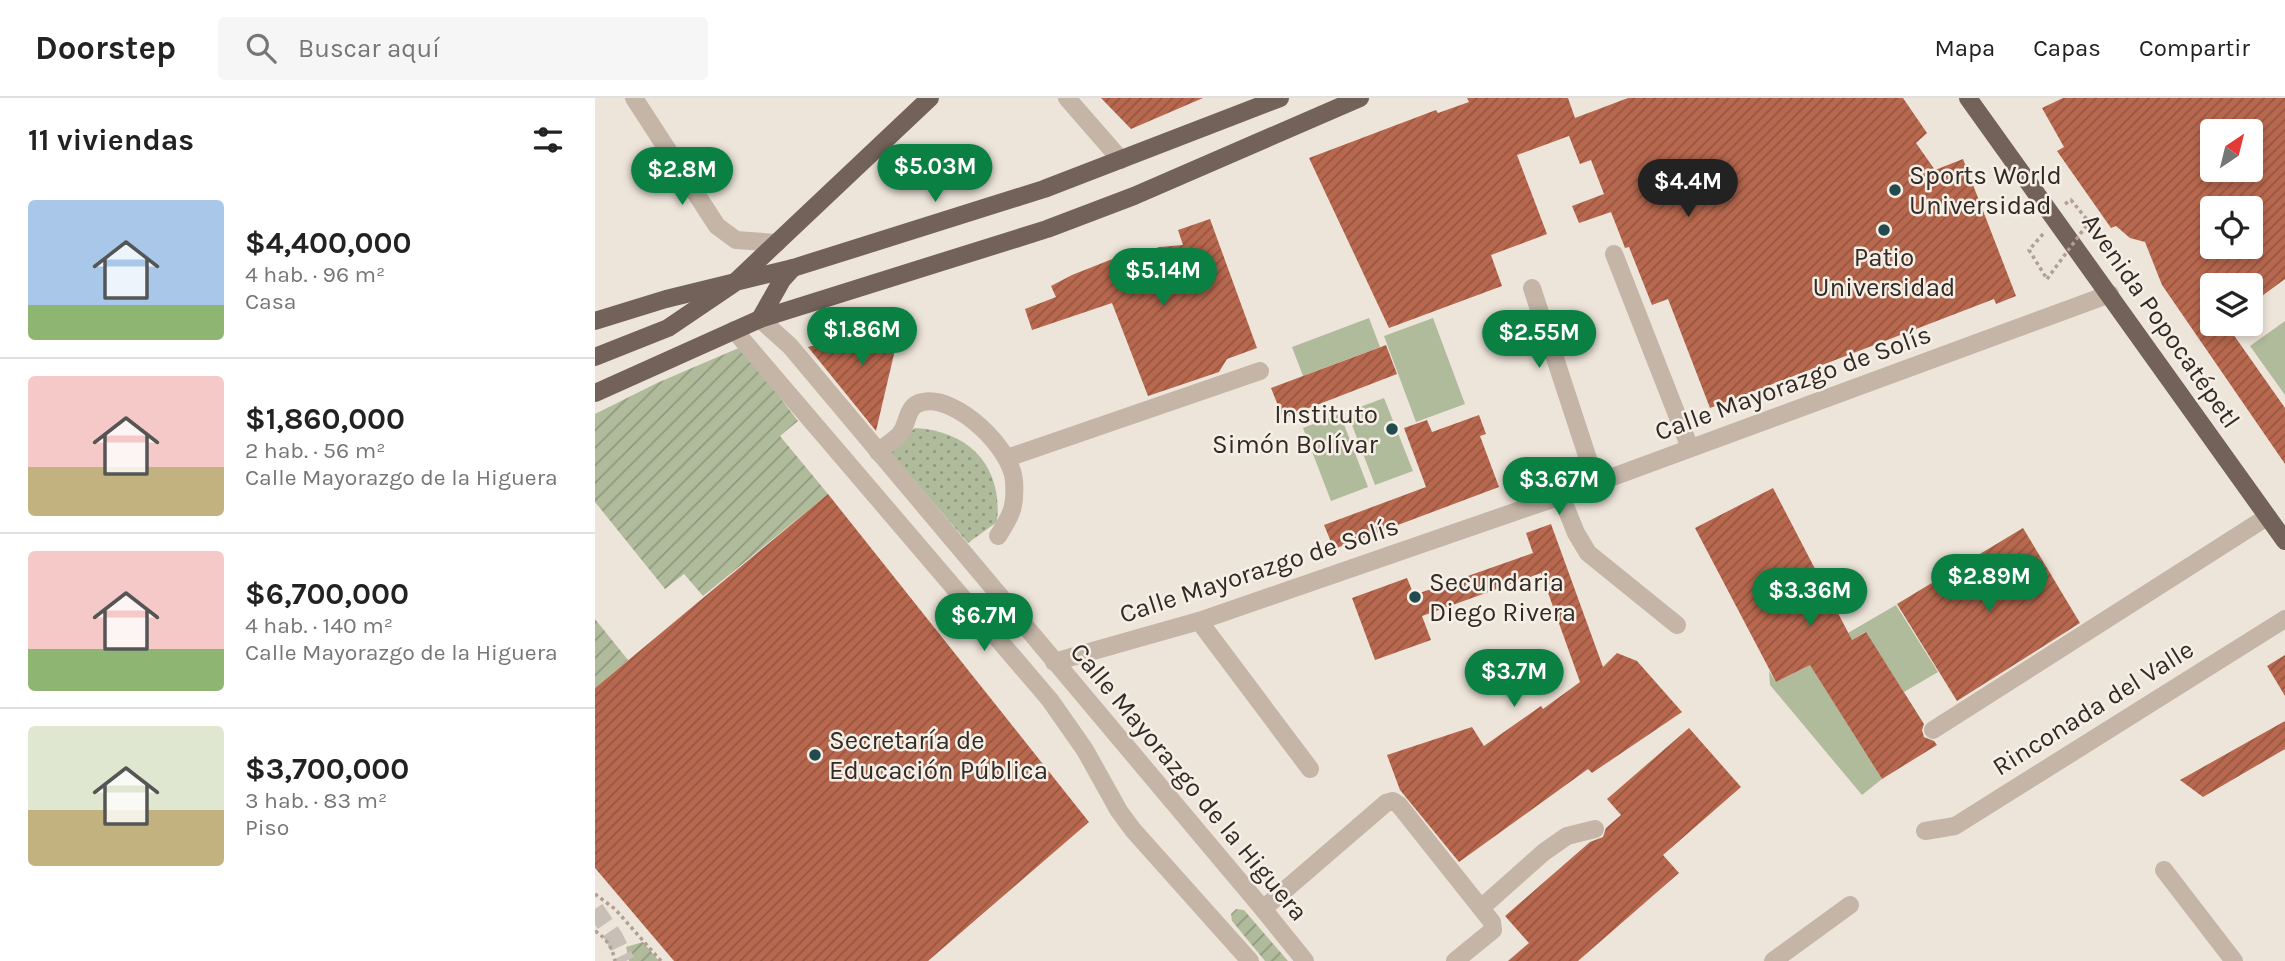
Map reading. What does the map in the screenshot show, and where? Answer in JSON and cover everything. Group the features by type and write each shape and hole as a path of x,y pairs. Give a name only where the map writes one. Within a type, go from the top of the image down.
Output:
{"main road":[{"path":"595,357 668,328 733,284 930,98"},
{"path":"595,321 666,299 793,268 1044,189 1280,98"},
{"path":"595,393 760,319 1047,229 1133,196 1360,98"},
{"name":"Avenida Popocatépetl","path":"1968,98 2285,541"},
{"path":"760,319 782,281 793,268"}],"street":[{"path":"634,98 717,226 736,240 777,243"},
{"path":"1067,98 1121,160"},
{"path":"1613,254 1690,449"},
{"path":"1532,288 1596,483"},
{"name":"Calle Mayorazgo de Solís","path":"1054,662 1199,621 1561,496 2110,294"},
{"name":"Calle Mayorazgo de la Higuera","path":"760,319 790,346 1305,961"},
{"path":"734,330 1050,699 1086,750 1119,811 1133,830 1250,961"},
{"path":"1007,458 1260,371"},
{"path":"878,452 902,433 905,420 914,405 937,402 962,412 974,421 1007,458 1014,478 1015,501 1012,514 998,536"},
{"path":"1561,496 1576,533 1588,553 1677,625"},
{"path":"1933,730 2267,517"},
{"name":"Rinconada del Valle","path":"1925,831 1955,826 2285,619"},
{"path":"1199,621 1310,769"},
{"path":"1263,909 1387,803 1393,801 1399,805 1492,922 1493,930 1455,961"},
{"path":"1481,908 1544,852 1567,836 1595,829"},
{"path":"2164,870 2234,961"},
{"path":"1773,961 1850,905"}],"path":[{"path":"2071,200 2089,222 2047,279 2029,250 2054,216 2071,200"},
{"path":"595,894 615,909 661,961"},
{"path":"595,932 604,938 611,948 615,961"}],"green space":[{"path":"1369,318 1380,347 1303,376 1292,347"},
{"path":"1433,318 1465,404 1416,422 1384,336"},
{"path":"2285,321 2285,395 2250,346"},
{"path":"741,347 798,421 780,436 828,494 703,596 684,574 665,589 595,502 595,414 657,383"},
{"path":"1384,398 1413,471 1375,485 1347,412"},
{"path":"1340,414 1368,487 1331,501 1303,428"},
{"path":"915,428 952,436 979,456 988,469 997,502 997,522 968,543 889,451"},
{"path":"1896,605 1938,672 1904,692 1865,632 1811,666 1882,779 1862,795 1770,685 1769,671 1776,682 1808,666 1805,658"},
{"path":"595,619 628,660 595,688"},
{"path":"1236,909 1244,910 1288,961 1265,961 1232,921 1231,914"},
{"path":"643,942 659,961 629,961 626,947"}],"building":[{"path":"1101,98 1203,98 1131,129"},
{"path":"1467,98 1568,98 1575,118 1628,98 1903,98 1927,133 1916,143 1935,170 1963,159 2016,296 1996,304 1994,299 1710,408 1668,299 1652,305 1629,247 1625,248 1611,212 1579,223 1572,206 1604,194 1591,160 1580,164 1569,136 1517,155 1547,234 1491,255 1502,286 1389,328 1309,158 1436,110 1438,113 1469,102"},
{"path":"2063,98 2285,98 2285,279 2263,295 2263,273 2200,273 2200,336 2234,336 2285,408 2285,464 2162,285 2145,242 2130,238 2116,226 2111,228 2057,151 2064,147 2042,108"},
{"path":"1210,219 1257,348 1227,359 1219,372 1148,396 1112,303 1032,330 1025,309 1056,297 1051,286 1115,258 1160,247 1183,245 1178,230"},
{"path":"901,324 876,431 808,347"},
{"path":"1386,345 1397,374 1283,418 1271,388"},
{"path":"1479,415 1486,434 1480,436 1499,487 1334,549 1324,525 1426,487 1404,428 1427,420 1432,432"},
{"path":"1773,488 1852,640 1866,632 1924,724 1924,737 1937,745 1882,779 1810,665 1776,682 1695,528"},
{"name":"Secretaría de Educación Pública","path":"828,494 1089,822 928,961 674,961 595,868 595,688"},
{"path":"1551,524 1603,667 1617,653 1637,661 1682,712 1592,773 1588,769 1459,862 1400,790 1387,755 1472,727 1484,746 1580,682 1541,573 1422,616 1431,640 1375,660 1352,598 1407,578 1414,595 1533,553 1526,533"},
{"path":"2023,528 2080,623 1957,701 1897,604"},
{"path":"2285,655 2285,696 2267,666"},
{"path":"2285,721 2285,749 2203,797 2180,780"},
{"path":"1689,728 1741,787 1663,855 1679,873 1578,961 1508,961 1529,943 1505,916 1590,842 1603,837 1606,828 1621,815 1607,799"}],"tunnel":[{"path":"595,909 626,961"}],"place":[{"name":"Sports World Universidad","path":"1895,190"},
{"name":"Patio Universidad","path":"1884,230"},
{"name":"Instituto Simón Bolívar","path":"1392,429"},
{"name":"Secundaria Diego Rivera","path":"1415,597"},
{"name":"Secretaría de Educación Pública","path":"815,755"}]}
